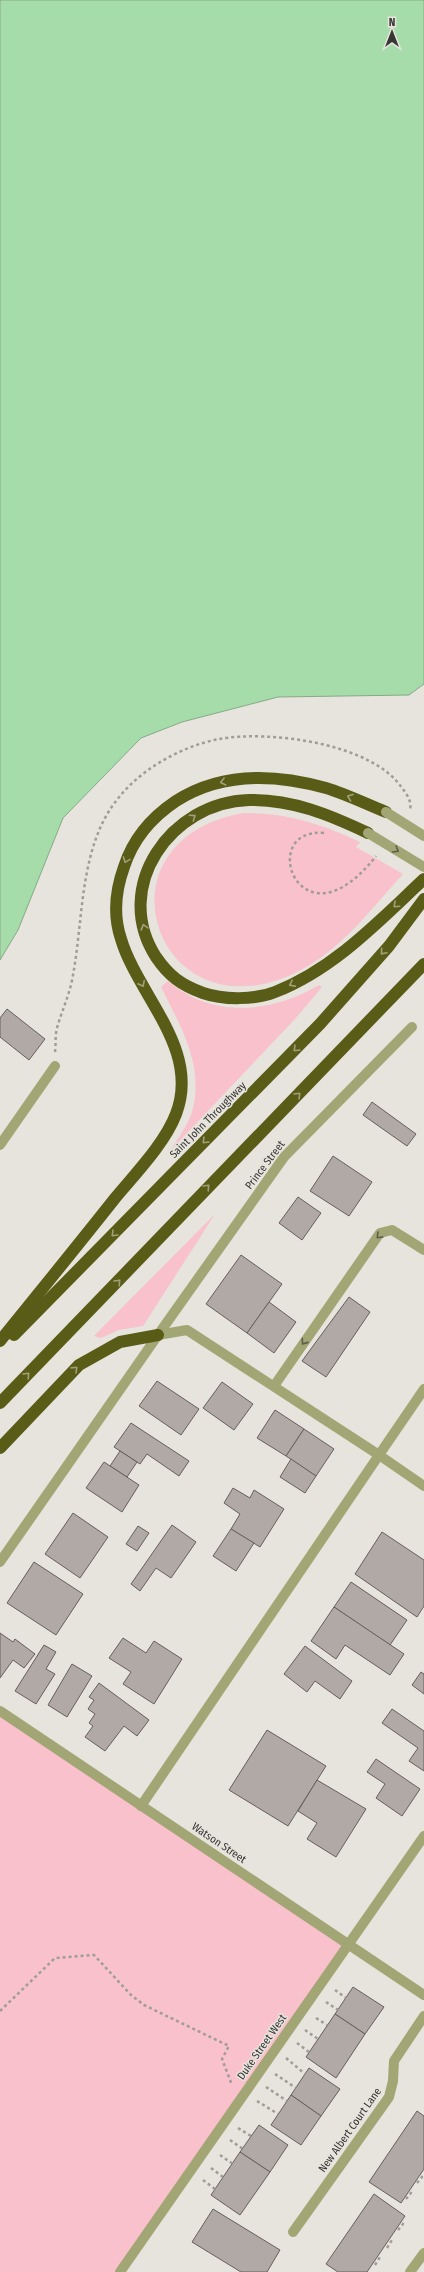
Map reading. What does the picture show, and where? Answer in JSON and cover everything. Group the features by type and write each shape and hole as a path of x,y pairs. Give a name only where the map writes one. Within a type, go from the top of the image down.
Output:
{"highway":[{"path":"0,1341 146,1162 177,1113 181,1090 181,1068 163,1020 145,990 120,938 116,906 119,881 128,854 144,828 167,807 191,792 224,781 257,777 326,788 386,812"},
{"path":"368,833 324,813 302,806 274,801 248,800 218,805 197,814 177,828 159,847 146,872 141,898 142,923 150,946 167,973 190,988 218,998 244,998 274,993 327,964 367,932 424,879"},
{"name":"Saint John Throughway","path":"0,1349 320,1024 389,946 424,899"},
{"path":"0,1403 424,964"},
{"path":"0,1448 79,1365 120,1342 158,1335"}],"street":[{"path":"386,812 424,836"},
{"path":"368,833 424,867"},
{"name":"Prince Street","path":"0,1562 284,1156 412,1027"},
{"path":"0,1145 55,1066"},
{"path":"274,1386 380,1233 385,1230 392,1230 424,1250"},
{"path":"158,1335 187,1330 424,1486"},
{"path":"142,1806 424,1389"},
{"name":"Watson Street","path":"0,1711 424,1995"},
{"name":"Duke Street West","path":"120,2272 424,1836"},
{"name":"New Albert Court Lane","path":"293,2232 389,2097 393,2081 394,2061 424,2016"},
{"path":"410,2272 424,2253"}],"path":[{"path":"55,1066 57,1029 73,975 77,937 92,852 108,813 120,795 162,760 190,747 219,739 276,737 336,747 360,755 383,768 397,780 411,805 409,812"},
{"path":"331,833 307,833 296,841 290,852 294,879 304,888 318,893 335,892 348,884 376,855"},
{"path":"0,2012 55,1958 94,1955 131,1995 144,2005 229,2046 222,2059 242,2098 278,2114"},
{"path":"275,2051 305,2074"},
{"path":"264,2066 296,2088"},
{"path":"254,2080 287,2101"},
{"path":"417,2183 422,2177 420,2175"},
{"path":"406,2199 411,2193 408,2192"},
{"path":"398,2230 403,2224 401,2223"},
{"path":"387,2248 392,2240 390,2239"},
{"path":"375,2265 380,2257 378,2256"}],"shaded area":[{"path":"0,0 424,0 424,684 409,695 278,697 182,722 141,738 63,818 18,930 0,960"},
{"path":"244,813 290,817 332,830 360,842 356,847 403,874 368,914 329,952 299,971 249,986 208,980 178,960 159,929 155,894 166,859 195,830"},
{"path":"168,981 185,993 204,1002 242,1008 282,1002 319,985 322,987 295,1019 171,1150 192,1112 195,1095 195,1079 189,1047 161,987"},
{"path":"215,1214 143,1326 119,1330 101,1338 94,1336"},
{"path":"0,1711 349,1945 120,2272 0,2272"}],"building":[{"path":"7,1009 45,1039 29,1060 0,1037 0,1018"},
{"path":"372,1102 416,1134 407,1146 363,1115"},
{"path":"333,1156 372,1182 349,1216 310,1191"},
{"path":"298,1197 321,1213 302,1240 279,1223"},
{"path":"241,1255 282,1284 247,1333 206,1304"},
{"path":"349,1297 370,1312 326,1377 302,1361"},
{"path":"269,1302 296,1322 274,1353 247,1333"},
{"path":"157,1381 199,1409 181,1435 139,1406"},
{"path":"222,1382 253,1404 234,1430 203,1408"},
{"path":"275,1410 304,1429 286,1456 257,1438"},
{"path":"131,1423 189,1461 179,1476 147,1454 140,1464 114,1447"},
{"path":"304,1429 334,1449 316,1476 286,1456"},
{"path":"120,1451 137,1462 127,1477 110,1466"},
{"path":"291,1459 316,1476 305,1493 280,1477"},
{"path":"104,1462 139,1485 122,1512 86,1488"},
{"path":"233,1488 250,1498 254,1490 284,1509 260,1547 231,1529 240,1514 224,1503"},
{"path":"73,1513 108,1537 80,1578 45,1554"},
{"path":"172,1525 196,1542 171,1578 156,1568 140,1591 131,1584"},
{"path":"138,1526 149,1533 137,1551 126,1544"},
{"path":"231,1529 254,1543 236,1571 213,1556"},
{"path":"382,1532 424,1560 424,1606 417,1617 355,1574"},
{"path":"34,1562 83,1594 56,1635 7,1603"},
{"path":"351,1582 407,1620 390,1645 334,1607"},
{"path":"334,1607 404,1654 390,1675 345,1645 336,1659 311,1641"},
{"path":"0,1633 13,1642 15,1639 35,1654 24,1668 13,1660 0,1678"},
{"path":"123,1638 146,1653 154,1641 182,1659 154,1704 123,1684 131,1672 109,1658"},
{"path":"44,1645 56,1652 46,1669 55,1674 36,1704 15,1691"},
{"path":"305,1646 352,1681 340,1699 315,1681 307,1692 284,1674"},
{"path":"72,1664 92,1676 67,1717 48,1705"},
{"path":"421,1672 424,1674 424,1694 412,1685"},
{"path":"99,1683 149,1720 137,1736 124,1726 105,1751 85,1737 93,1726 89,1723 95,1714 88,1709 94,1700 89,1697"},
{"path":"392,1709 424,1731 424,1771 409,1761 418,1748 382,1723"},
{"path":"267,1730 326,1766 288,1826 229,1790"},
{"path":"376,1759 420,1789 402,1816 376,1798 385,1784 367,1772"},
{"path":"317,1780 366,1809 336,1857 307,1839 317,1823 298,1811"},
{"path":"353,1987 384,2007 365,2034 335,2014"},
{"path":"335,2014 365,2034 336,2078 306,2057"},
{"path":"309,2068 340,2089 321,2116 291,2095"},
{"path":"291,2095 321,2116 301,2145 271,2125"},
{"path":"417,2111 424,2116 424,2169 401,2203 369,2182"},
{"path":"259,2125 288,2145 270,2172 240,2152"},
{"path":"240,2152 270,2172 240,2215 211,2195"},
{"path":"374,2194 405,2216 367,2272 338,2272 326,2264"},
{"path":"213,2209 280,2250 267,2272 241,2272 192,2242"}]}
